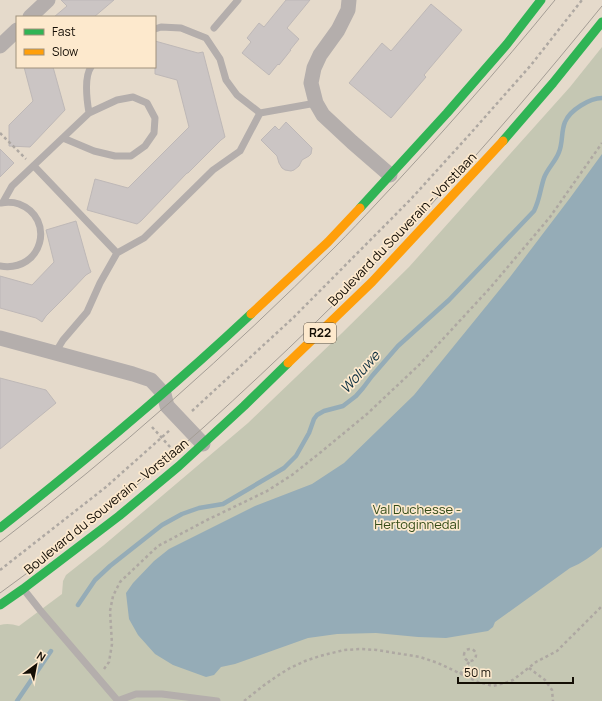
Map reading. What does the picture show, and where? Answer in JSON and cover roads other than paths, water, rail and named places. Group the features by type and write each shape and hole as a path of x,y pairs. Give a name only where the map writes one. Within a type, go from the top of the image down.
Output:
{"main road":[{"path":"0,528 164,394 328,242 447,113 507,44 541,0"},
{"name":"Boulevard du Souverain - Vorstlaan","path":"0,605 23,590 119,516 179,466 372,282 492,154 553,83 602,22"}],"street":[{"path":"31,16 48,0"},
{"path":"349,0 348,10 338,30 320,55 314,68 311,83 316,103 323,115 390,176"},
{"path":"0,46 16,31"},
{"path":"0,338 151,380 164,394 167,406 203,444"}],"lane":[{"path":"214,28 238,0"},
{"path":"156,29 161,27 181,28 206,38 220,59 226,80 237,95 260,113 316,103"},
{"path":"89,113 86,96 88,70 90,68"},
{"path":"2,203 12,186 89,113 117,100 133,97 147,103 156,118 154,133 146,146 131,156 115,156 94,151 63,138"},
{"path":"55,353 63,340 87,312 100,283 117,253 144,238 213,170 240,151 260,113"},
{"path":"34,166 117,253"},
{"path":"0,266 18,266 28,261 35,253 40,243 41,232 38,222 32,213 24,206 14,202 2,203"},
{"path":"23,590 118,701 136,694 162,694 217,701"}],"water":[{"path":"602,154 602,547 587,559 570,568 495,622 493,627 488,631 446,638 376,633 337,634 308,638 235,664 221,667 214,675 206,677 173,665 155,654 138,635 129,619 126,593 133,583 154,561 169,549 255,506 312,484 344,463 414,395 510,277"}],"waterway":[{"name":"Woluwe","path":"78,605 95,580 110,566 162,525 182,514 199,508 223,504 284,468 296,456 317,415 324,411 343,406 356,396 398,346 449,300 534,211 545,175 559,152 565,122 571,113 586,102 602,98"},
{"name":"Woluwe","path":"17,701 51,651"}],"tram line":[{"path":"0,542 87,473 172,401 254,326 334,248 423,153 490,78 555,0"},
{"path":"0,593 104,513 204,427 317,321 399,239 471,161 602,6"}],"park label":[{"name":"Val Duchesse - Hertoginnedal","path":"417,516"}]}
